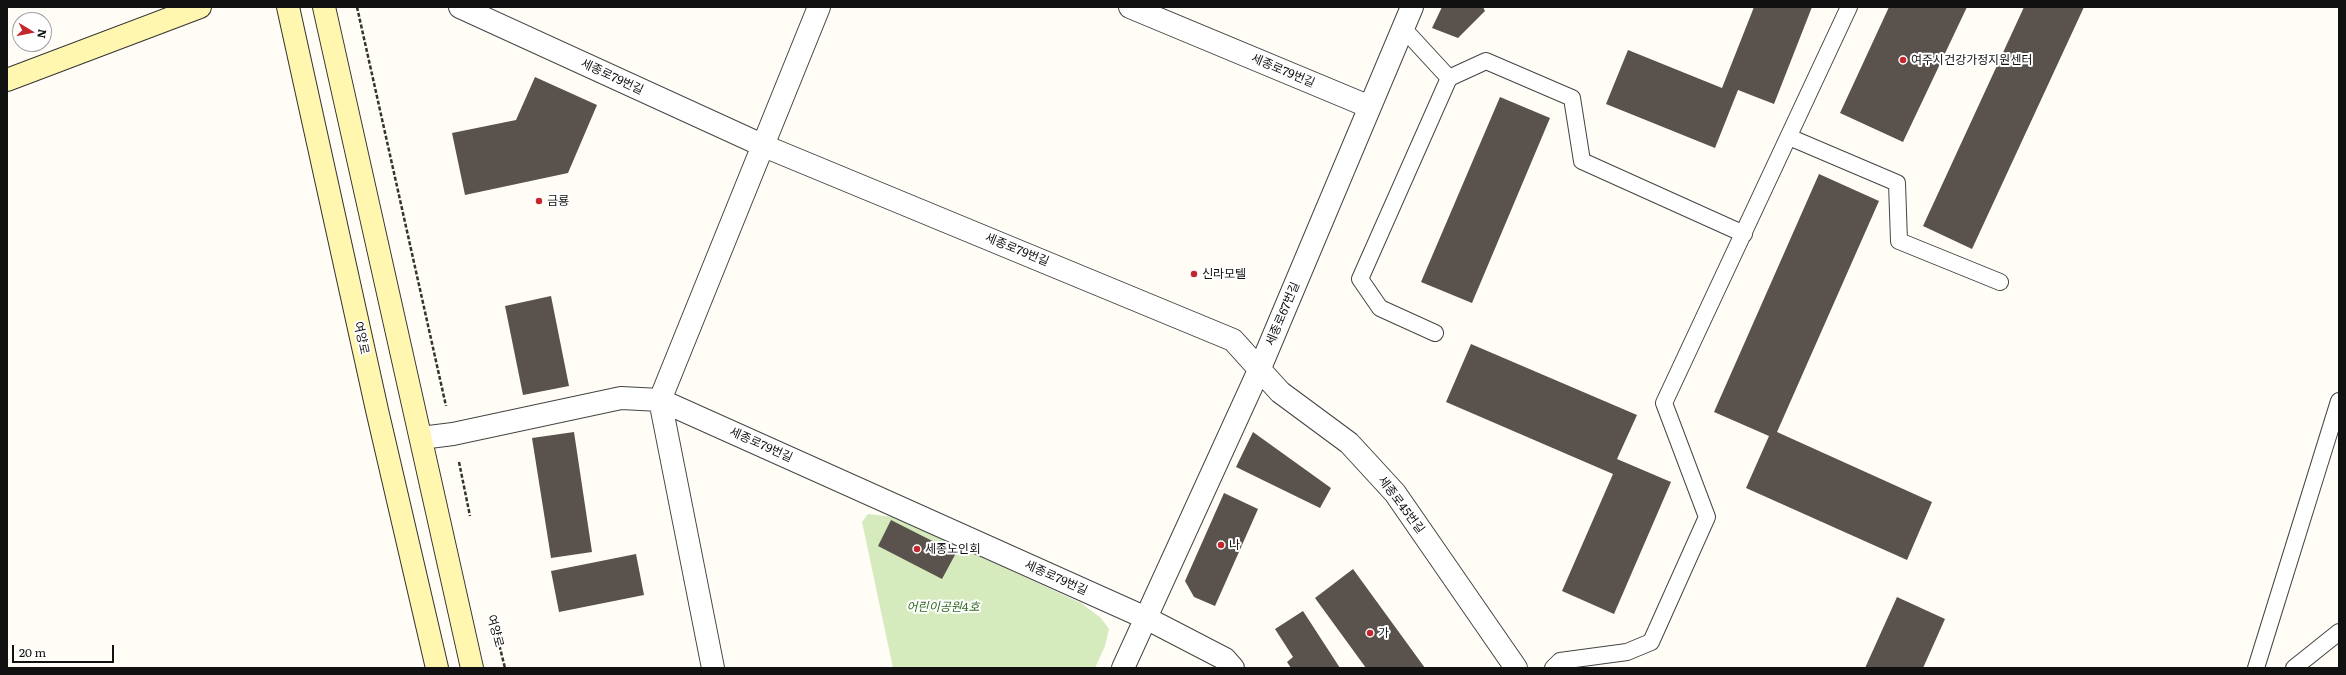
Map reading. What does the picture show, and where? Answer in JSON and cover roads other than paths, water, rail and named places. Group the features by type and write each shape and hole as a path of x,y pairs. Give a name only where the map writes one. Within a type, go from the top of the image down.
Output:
{"street":[{"path":"7,80 200,7"},
{"name":"여양로","path":"288,7 377,410 437,668"},
{"path":"324,7 472,668"},
{"name":"세종로79번길","path":"460,7 764,146 1233,340 1260,368"},
{"path":"713,668 660,400 819,7"},
{"name":"세종로79번길","path":"1130,7 1370,107"},
{"name":"세종로67번길","path":"1123,668 1260,368 1370,107 1402,27 1412,7"},
{"name":"세종로45번길","path":"1260,368 1280,392 1349,444 1395,493 1516,668"},
{"name":"세종로79번길","path":"421,438 453,434 621,398 660,400 1146,618"},
{"path":"1146,618 1225,659 1233,668"}],"lane":[{"path":"1553,668 1560,661 1627,652 1651,642 1707,517 1664,403 1849,7"},
{"path":"1402,27 1449,78"},
{"path":"1435,333 1380,308 1360,278 1449,78 1486,61 1572,98 1582,161 1744,234"},
{"path":"1789,137 1897,184 1898,241 2000,282"},
{"path":"2256,668 2339,402"},
{"path":"2294,668 2339,632"}],"place":[{"name":"여주시건강가정지원센터","path":"1903,60"},
{"name":"금룡","path":"539,201"},
{"name":"신라모텔","path":"1194,274"},
{"name":"나","path":"1221,545"},
{"name":"세종노인회","path":"917,549"},
{"name":"가","path":"1370,633"}],"park label":[{"name":"어린이공원4호","path":"943,607"}]}
